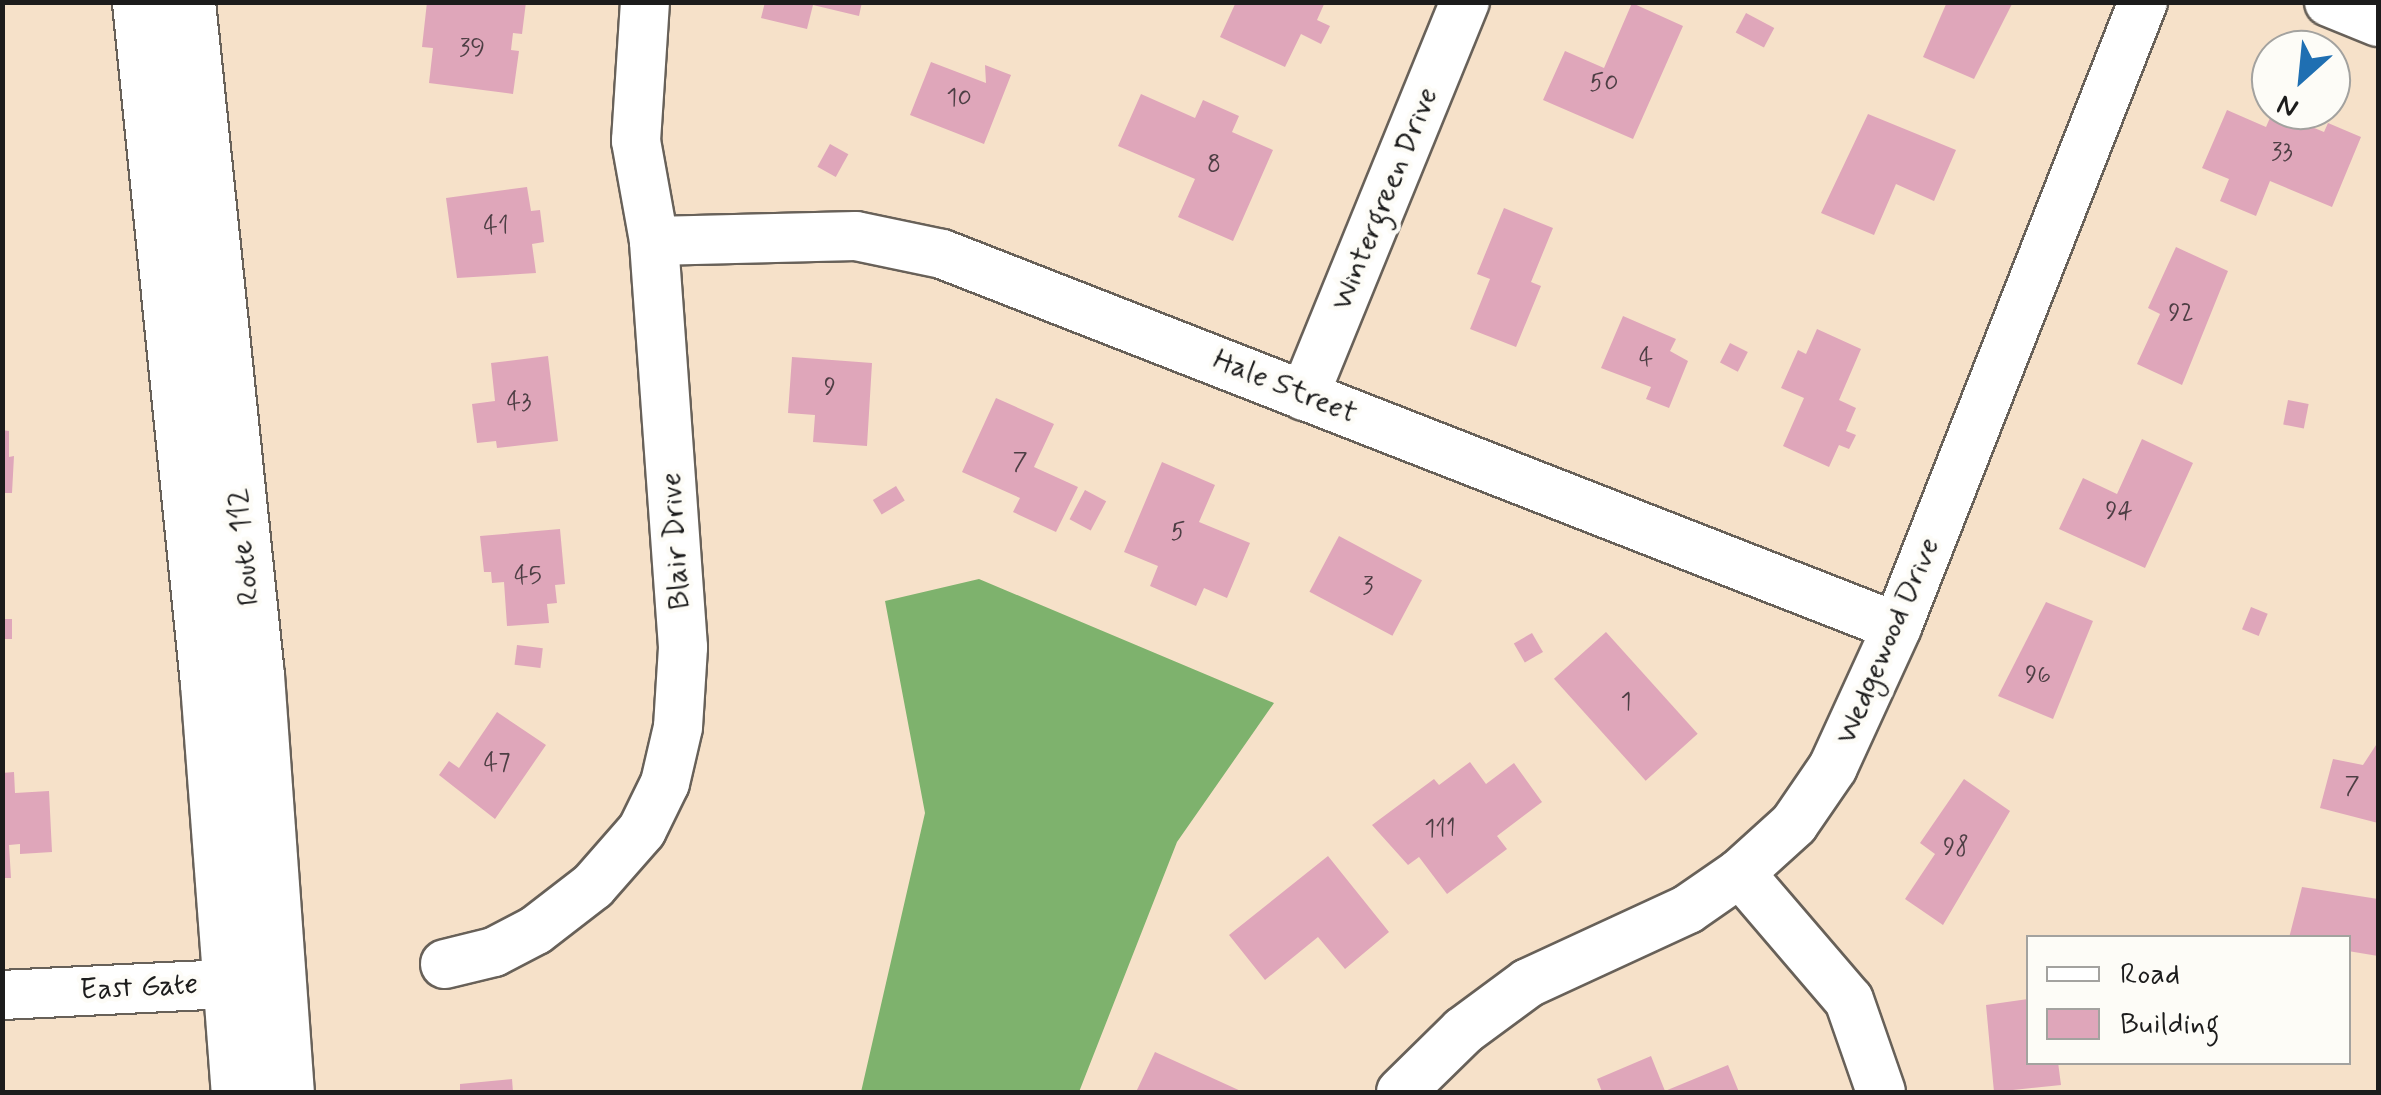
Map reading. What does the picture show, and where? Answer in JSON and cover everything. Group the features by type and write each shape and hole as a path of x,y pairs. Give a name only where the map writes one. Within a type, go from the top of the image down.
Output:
{"main road":[{"name":"Route 112","path":"140,2 208,683 251,983 286,1092"},
{"name":"Route 112","path":"187,2 256,675 251,983 239,1092"}],"street":[{"name":"Blair Drive","path":"445,964 522,938 593,886 642,830 665,784 683,648 654,241 636,141 645,2"},
{"name":"Wintergreen Drive","path":"1304,396 1465,2"},
{"name":"Wedgewood Drive","path":"1402,1092 1462,1031 1528,984 1688,909 1740,873 1794,824 1833,767 1898,627 2142,2"},
{"path":"2329,2 2378,22"},
{"name":"Hale Street","path":"654,241 856,236 942,254 1898,627"},
{"path":"1740,873 1849,1000 1881,1092"},
{"name":"East Gate","path":"2,995 251,983"}],"green space":[{"path":"979,579 1274,703 1177,842 1079,1092 861,1092 925,813 885,601"}],"building":[{"path":"427,2 526,2 522,34 513,33 511,50 519,51 513,94 429,83 433,48 422,47"},
{"path":"765,2 862,2 859,16 813,5 807,29 761,18"},
{"path":"1236,2 1325,2 1317,20 1330,26 1321,44 1301,34 1285,67 1220,37"},
{"path":"1947,2 2013,2 1974,79 1923,57"},
{"path":"1632,3 1683,26 1633,139 1543,100 1565,51 1604,68"},
{"path":"1746,13 1774,28 1764,47 1736,32"},
{"path":"931,62 986,83 985,65 1011,75 984,144 910,115"},
{"path":"1141,94 1195,118 1203,100 1239,116 1232,132 1273,150 1233,241 1178,217 1195,179 1118,146"},
{"path":"2227,110 2251,120 2251,130 2344,130 2361,137 2332,207 2270,181 2256,216 2220,201 2229,179 2202,168"},
{"path":"1868,114 1956,150 1934,201 1896,184 1874,235 1821,213"},
{"path":"830,144 848,154 836,177 817,167"},
{"path":"527,187 531,211 540,210 544,242 532,244 536,273 457,278 446,198"},
{"path":"1504,208 1553,228 1531,282 1541,286 1516,347 1470,329 1490,279 1477,274"},
{"path":"2176,247 2228,271 2182,385 2137,364 2160,314 2148,308"},
{"path":"1623,316 1676,339 1670,351 1688,361 1669,408 1646,399 1651,387 1601,368"},
{"path":"1817,329 1861,349 1839,400 1856,408 1846,431 1856,435 1849,449 1839,445 1829,467 1783,446 1804,398 1781,388 1798,350 1806,354"},
{"path":"1730,343 1748,352 1738,372 1720,363"},
{"path":"548,356 558,441 497,448 496,441 477,443 472,404 495,401 491,363"},
{"path":"792,357 872,363 867,446 813,442 815,415 788,413"},
{"path":"996,398 1054,424 1034,467 1078,487 1056,532 1013,512 1020,498 962,472"},
{"path":"2288,400 2309,404 2304,429 2283,425"},
{"path":"2,430 9,431 9,457 14,456 12,493 2,493"},
{"path":"2142,439 2193,463 2145,568 2059,529 2083,478 2117,494"},
{"path":"1162,462 1215,485 1199,522 1250,543 1227,598 1204,588 1196,606 1150,586 1158,566 1124,552"},
{"path":"896,486 905,501 882,514 873,500"},
{"path":"1085,490 1106,501 1091,530 1070,519"},
{"path":"560,529 565,584 555,585 557,603 547,604 549,623 507,626 504,582 492,583 491,572 484,572 480,536"},
{"path":"1339,536 1422,580 1392,636 1309,592"},
{"path":"2046,602 2093,621 2053,719 1998,696"},
{"path":"2251,607 2268,614 2259,636 2242,629"},
{"path":"2,619 12,619 12,639 2,639"},
{"path":"1606,632 1698,734 1646,781 1554,679"},
{"path":"1532,633 1543,652 1525,663 1514,644"},
{"path":"517,645 543,648 540,668 515,665"},
{"path":"497,712 546,745 495,819 439,775 449,761 459,768"},
{"path":"2378,742 2378,823 2320,808 2333,759 2363,765"},
{"path":"1470,762 1486,784 1514,763 1542,802 1497,836 1507,849 1447,894 1419,857 1408,865 1372,825 1434,779 1439,785"},
{"path":"14,772 15,793 49,791 52,852 20,854 20,844 9,845 11,878 2,878 2,773"},
{"path":"1964,779 2010,811 1943,925 1905,899 1935,854 1920,843"},
{"path":"1328,856 1389,932 1345,969 1318,937 1265,980 1229,935"},
{"path":"2302,887 2378,899 2378,956 2351,952 2351,935 2290,935"},
{"path":"2026,999 2026,1065 2058,1065 2061,1085 1994,1092 1986,1005"},
{"path":"1155,1052 1243,1092 1136,1092"},
{"path":"1651,1056 1665,1091 1728,1065 1739,1092 1602,1092 1597,1079"},
{"path":"512,1079 513,1092 460,1092 460,1084"}]}
